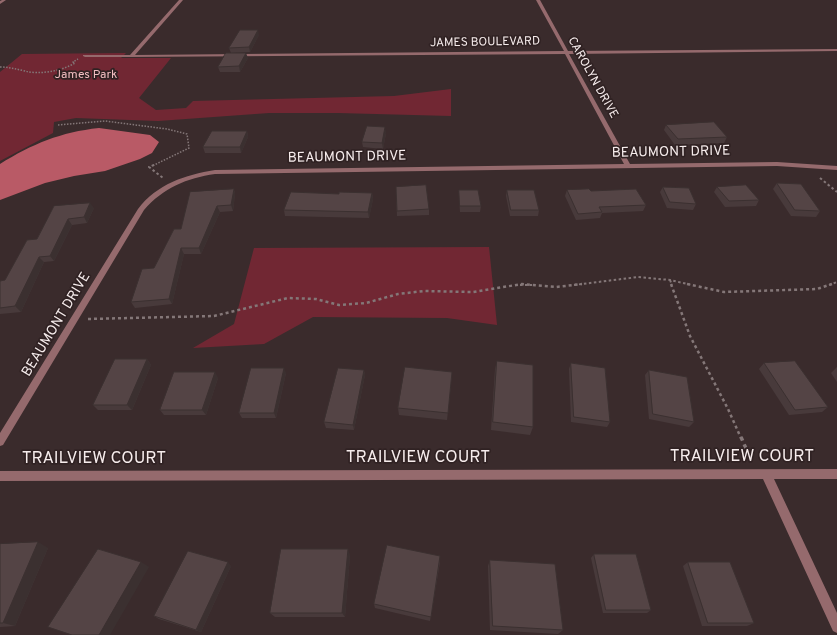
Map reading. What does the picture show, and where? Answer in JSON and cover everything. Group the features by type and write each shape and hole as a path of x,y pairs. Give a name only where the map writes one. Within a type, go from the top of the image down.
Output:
{"street":[{"path":"0,3 4,0"},
{"path":"132,56 181,0"},
{"name":"CAROLYN DRIVE","path":"538,0 628,166"},
{"name":"JAMES BOULEVARD","path":"86,56 837,50"},
{"name":"BEAUMONT DRIVE","path":"0,442 140,209 159,191 172,184 194,176 215,172 777,164 837,168"},
{"path":"762,474 837,627"},
{"name":"TRAILVIEW COURT","path":"0,476 837,474"}],"path":[{"path":"0,67 17,68 23,71 34,72 66,68 75,63 73,62"},
{"path":"58,125 105,121 167,129 187,134 189,148 148,167 172,184"},
{"path":"74,319 214,316 288,298 316,299 339,305 366,303 398,294 424,291 473,292 497,286 522,284 556,286 638,277 670,280 724,292 817,289 837,282"},
{"path":"670,280 690,336 762,474"}],"green space":[{"name":"James Park","path":"126,53 121,58 171,58 139,98 156,110 186,108 193,101 394,96 451,89 451,116 269,113 158,121 76,118 54,122 53,133 0,161 0,72 22,54"},
{"path":"489,247 497,325 447,318 313,317 264,344 193,348 234,324 254,248"}],"shaded area":[{"path":"99,128 150,135 159,142 152,153 140,159 105,171 45,183 0,200 0,164 24,150 47,140 72,132"}],"building":[{"path":"240,30 258,30 249,47 229,48"},
{"path":"226,53 246,53 239,66 218,67"},
{"path":"714,122 727,137 678,139 666,125"},
{"path":"367,126 385,127 382,143 362,142"},
{"path":"212,131 247,131 240,147 203,147"},
{"path":"777,183 801,184 820,211 795,210"},
{"path":"426,185 429,209 397,211 396,187"},
{"path":"746,185 759,200 729,201 717,187"},
{"path":"663,187 689,188 696,204 670,202"},
{"path":"234,189 231,205 217,206 199,248 181,248 169,299 131,302 142,269 154,268 174,229 181,229 190,192"},
{"path":"589,189 591,191 636,189 646,205 599,207 602,212 578,214 567,190"},
{"path":"459,190 478,190 481,206 460,206"},
{"path":"507,190 534,190 539,210 511,210"},
{"path":"291,192 339,194 339,192 372,193 368,212 284,210"},
{"path":"90,203 84,217 68,219 50,256 39,257 15,306 0,308 0,281 5,280 27,240 37,239 54,206"},
{"path":"115,359 147,359 127,405 93,405"},
{"path":"497,361 533,365 533,427 493,422"},
{"path":"795,361 828,407 795,410 764,363"},
{"path":"571,363 605,368 610,422 574,417"},
{"path":"405,367 452,372 448,413 398,408"},
{"path":"251,368 284,368 274,413 239,413"},
{"path":"338,368 364,370 353,425 324,422"},
{"path":"649,370 687,377 694,422 653,414"},
{"path":"174,372 215,372 202,410 160,410"},
{"path":"38,542 3,623 0,623 0,544"},
{"path":"387,545 440,556 431,617 374,604"},
{"path":"98,549 141,562 99,635 72,635 48,627"},
{"path":"281,549 348,549 342,613 270,613"},
{"path":"188,551 228,562 196,630 154,616"},
{"path":"594,554 636,554 651,610 606,610"},
{"path":"490,560 555,564 563,630 493,626"},
{"path":"688,562 730,562 754,623 708,623"}]}
